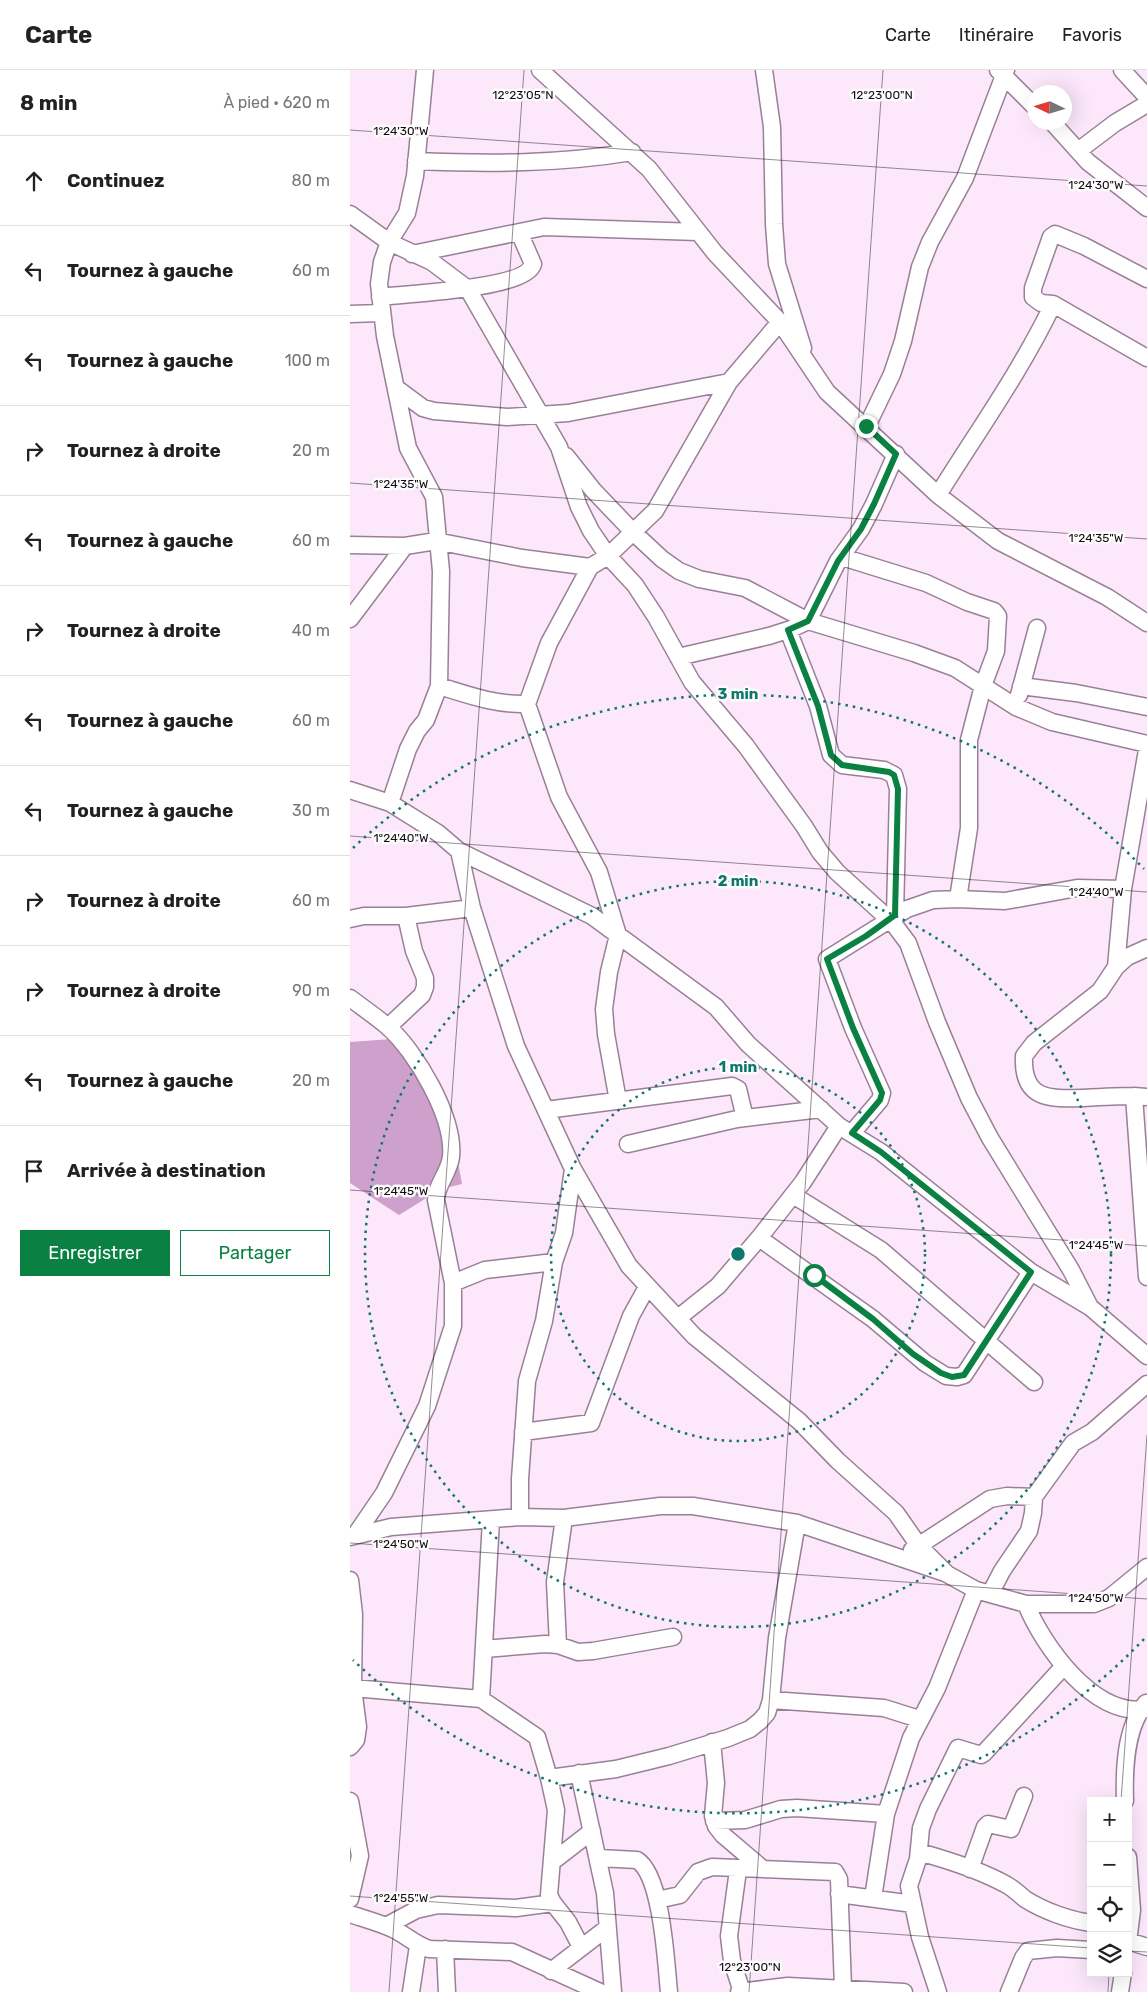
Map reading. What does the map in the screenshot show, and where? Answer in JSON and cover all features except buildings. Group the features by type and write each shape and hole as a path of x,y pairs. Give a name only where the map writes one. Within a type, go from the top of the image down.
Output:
{"street":[{"path":"390,803 408,749 426,720 439,686 441,571 436,541 434,497 408,448 380,305 382,262 389,242 407,213 416,161 425,70"},
{"path":"540,70 569,94 649,168 715,253 780,322 827,392 866,426 938,495 998,541 1107,597 1147,623"},
{"path":"561,70 569,94"},
{"path":"764,70 772,127 774,224 778,264 809,367"},
{"path":"1122,70 1147,98"},
{"path":"866,426 892,374 903,341 920,267 930,242 965,178 1002,72 1027,99"},
{"path":"1078,151 1116,123 1147,104"},
{"path":"1059,130 1107,178 1147,208"},
{"path":"416,161 538,162 583,160 632,152"},
{"path":"350,214 389,242 438,266 468,289 559,447 593,490 634,533 662,559 679,571 698,579 745,588 808,621 914,653 955,668 1016,707 1052,722 1147,744"},
{"path":"412,254 519,232 555,227 698,232"},
{"path":"350,314 380,305 521,277 532,269 533,264 519,232"},
{"path":"1147,279 1084,246 1055,234 1050,237 1033,288 1033,297 1038,301 1053,304 1147,358"},
{"path":"938,495 1021,366 1053,304"},
{"path":"618,1101 606,1034 604,1009 609,972 618,935 599,872 559,797 527,704 549,643 590,567 608,556 655,511 729,382 780,322"},
{"path":"396,388 423,408 434,411 507,417 568,413 729,382"},
{"path":"559,447 579,507 591,531 608,556 635,585 656,617 692,682 746,746 774,783 820,852 837,872 892,917 908,943 937,1022 969,1098 990,1138 1071,1270 1090,1307"},
{"path":"678,657 788,630 808,621 842,557 874,504 896,454"},
{"path":"350,545 405,546 436,541 522,558 590,567"},
{"path":"350,619 405,546"},
{"path":"842,557 926,583 996,613 996,651 983,686 969,740 969,828 958,899"},
{"path":"1016,707 1037,628"},
{"path":"788,630 818,706 831,755 842,765 884,770 894,775 898,789 892,917"},
{"path":"439,686 488,701 527,704"},
{"path":"1021,686 1076,693 1147,707"},
{"path":"1116,967 1123,889 1147,750"},
{"path":"350,790 390,803 415,816 459,852 592,916 716,1007 748,1044 845,1129 881,1152 1031,1272 1090,1307 1147,1356"},
{"path":"459,852 472,908 516,1046 573,1169 629,1266 713,1354 799,1421 838,1461 896,1513 919,1546 947,1574"},
{"path":"678,1318 718,1286 759,1238 845,1129 880,1100 882,1093 853,1028 827,959 866,936 892,917 932,900 1005,900 1077,888 1123,889"},
{"path":"350,919 364,916 406,916 472,908"},
{"path":"388,1027 422,995 425,987 406,916"},
{"path":"1147,948 1127,957 1116,967 1100,991 1028,1048 1024,1056 1023,1065 1026,1078 1032,1089 1046,1098 1140,1096 1147,1277"},
{"path":"350,998 388,1027 415,1061 439,1099 448,1127 451,1141 451,1158 449,1168 436,1195 436,1200 453,1284 454,1326 427,1406 384,1493 353,1536"},
{"path":"546,1110 732,1086 738,1090 745,1118"},
{"path":"628,1144 745,1118 821,1109"},
{"path":"520,1517 523,1432 528,1374 544,1321 554,1262 564,1233 573,1169"},
{"path":"793,1194 881,1250 1034,1382"},
{"path":"759,1238 852,1303 884,1327 913,1354 946,1376 957,1377 964,1375 1031,1272"},
{"path":"453,1284 485,1270 554,1262"},
{"path":"523,1432 590,1423 631,1316 647,1287"},
{"path":"872,1898 886,1814 919,1720 937,1688 983,1592 1002,1571 1029,1531 1034,1513 1034,1497 1073,1443 1092,1432 1147,1384"},
{"path":"900,1557 990,1499 1007,1496 1034,1497"},
{"path":"353,1536 391,1527 520,1517 564,1518 660,1506 693,1506 797,1523 947,1574 983,1592 1026,1604 1094,1604 1109,1598 1147,1567"},
{"path":"558,1645 555,1582 564,1518"},
{"path":"481,1698 491,1520"},
{"path":"550,1778 616,1769 712,1742 750,1729 760,1721 767,1713 771,1700 777,1638 797,1523"},
{"path":"350,1580 354,1614 353,1712 356,1740 350,1747"},
{"path":"1026,1604 1044,1641 1064,1666 1084,1685 1105,1700 1120,1706 1145,1707 1124,1767 1125,1797"},
{"path":"484,1649 558,1645 578,1652 673,1638"},
{"path":"938,1992 920,1937 909,1886 919,1852 919,1838 928,1809 958,1748 981,1755 984,1753 1064,1666"},
{"path":"353,1688 481,1698 536,1737 550,1778 556,1810 549,1895 568,1922 581,1947"},
{"path":"771,1700 884,1708 905,1713 919,1720"},
{"path":"712,1742 716,1783 714,1821 723,1835 763,1869"},
{"path":"578,1773 599,1858 605,1893 613,1992"},
{"path":"970,1869 985,1827 988,1824 1011,1829 1024,1796"},
{"path":"350,1801 360,1856 354,1871 350,1899"},
{"path":"714,1821 745,1820 781,1809 797,1808 886,1814"},
{"path":"552,1862 592,1831"},
{"path":"919,1852 970,1869 1006,1884 1025,1899 1045,1910 1072,1920 1087,1922"},
{"path":"599,1858 640,1862 647,1872 657,1900 669,1992"},
{"path":"657,1900 682,1894 698,1872 712,1867 738,1870 763,1869 834,1872 839,1876 843,1988"},
{"path":"738,1870 729,1936 732,1961 741,1992 774,1986 904,1992"},
{"path":"1129,1932 1132,1910 1130,1887"},
{"path":"839,1894 913,1904"},
{"path":"386,1926 416,1910 438,1905 498,1908 532,1907 553,1903"},
{"path":"350,1914 386,1926 401,1933 418,1946 429,1949 512,1952 600,1992"},
{"path":"551,1970 607,1928"},
{"path":"1132,1936 1147,1947"},
{"path":"411,1992 418,1946"},
{"path":"1009,1992 1023,1958 1028,1952 1057,1948 1087,1950"},
{"path":"445,1949 447,1992"},
{"path":"1120,1992 1122,1977"}],"shaded area":[{"path":"392,1039 449,1114 462,1184 441,1189 399,1215 350,1183 350,1042"}],"route":[{"path":"814,1275 884,1327 913,1354 946,1376 957,1377 964,1375 1031,1272 881,1152 852,1133 880,1100 882,1093 853,1028 827,959 866,936 888,918 895,915 898,789 894,775 889,772 842,765 831,755 828,750 824,724 818,706 788,630 808,621 838,561 861,529 896,454 866,426"}]}
